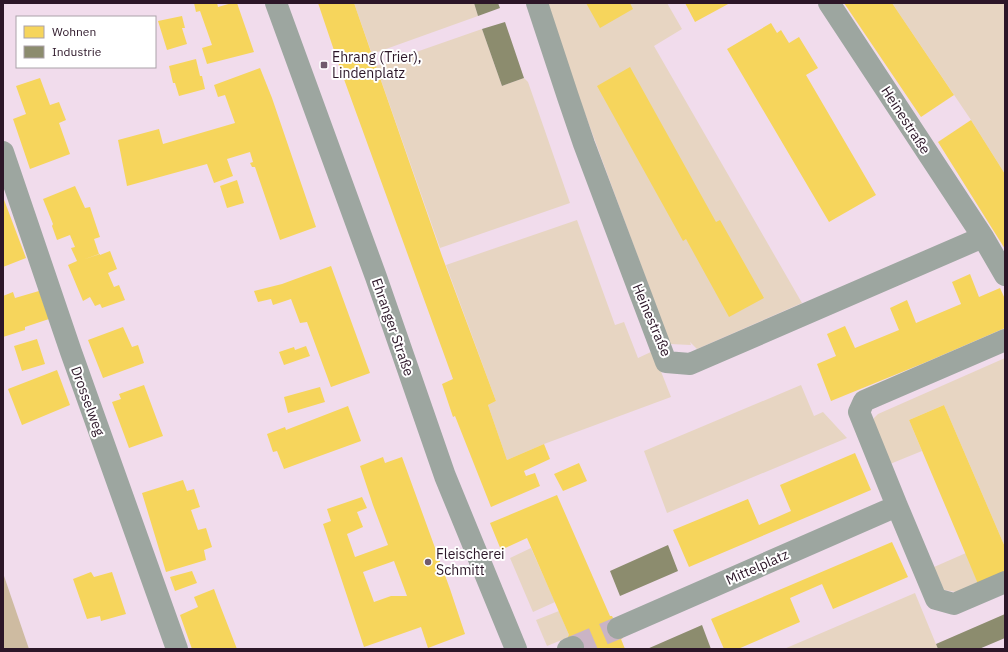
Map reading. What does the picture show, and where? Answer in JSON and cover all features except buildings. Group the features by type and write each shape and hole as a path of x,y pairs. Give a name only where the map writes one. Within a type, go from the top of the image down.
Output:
{"street":[{"name":"Ehranger Straße","path":"276,3 376,277 446,476 516,649"},
{"name":"Heinestraße","path":"537,3 584,144 666,362 690,364 983,237"},
{"name":"Heinestraße","path":"829,3 983,237 1005,275"},
{"name":"Drosselweg","path":"3,152 76,367 177,649"},
{"path":"1005,340 864,401 859,412 936,599 954,604 1005,582"},
{"name":"Mittelplatz","path":"618,628 897,506"}],"shaded area":[{"path":"354,3 474,3 478,16 372,54"},
{"path":"546,3 667,3 682,29 654,46 802,303 697,349 690,342 691,345 670,344 577,92"},
{"path":"892,3 1005,3 1005,174 971,120"},
{"path":"482,29 502,86 524,78 528,82 570,203 440,248 376,66"},
{"path":"577,220 615,325 624,322 638,358 653,351 671,397 544,444 507,460 488,405 496,401 446,265"},
{"path":"1005,358 1005,547 944,405 909,420 922,451 890,464 874,423 874,418 878,414"},
{"path":"801,385 814,416 823,412 847,438 667,513 644,451"},
{"path":"531,548 555,602 533,612 510,558"},
{"path":"966,553 978,583 962,593 944,590 934,567"},
{"path":"3,573 29,649 3,649"},
{"path":"915,593 938,649 784,649"},
{"path":"559,611 569,637 547,646 536,620"}],"tunnel":[{"path":"573,647 618,628"}],"place":[{"name":"Ehrang (Trier), Lindenplatz","path":"324,65"},
{"name":"Fleischerei Schmitt","path":"428,562"}]}
